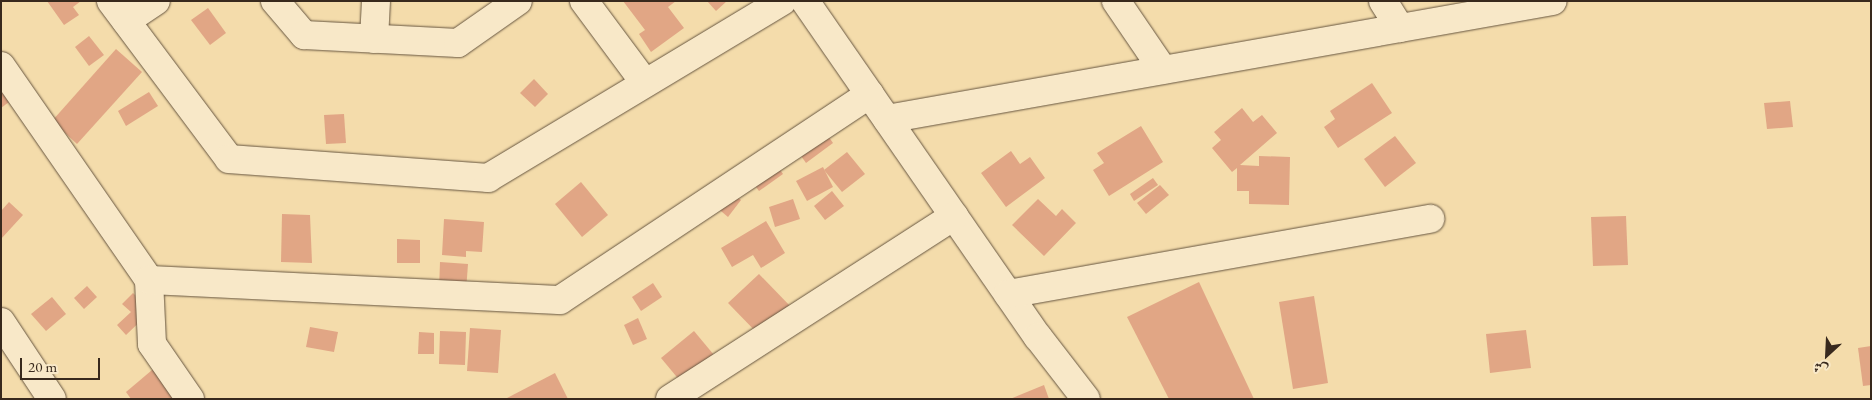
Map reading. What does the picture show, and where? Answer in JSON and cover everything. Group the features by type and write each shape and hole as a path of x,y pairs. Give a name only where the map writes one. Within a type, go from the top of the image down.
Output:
{"street":[{"path":"156,1 118,11 230,159 488,178 782,1"},
{"path":"275,1 304,36 458,43 518,1"},
{"path":"374,38 376,1"},
{"path":"584,1 646,83"},
{"path":"805,1 1008,294 1086,399"},
{"path":"1116,1 1163,70"},
{"path":"1383,1 1400,28"},
{"path":"887,119 1400,28 1522,4 1553,1"},
{"path":"1,66 149,280 152,344 190,399"},
{"path":"149,280 560,300 870,94"},
{"path":"675,397 954,216"},
{"path":"1008,294 1430,220"},
{"path":"1,322 52,399"}],"building":[{"path":"47,1 81,1 73,7 79,15 64,25"},
{"path":"623,1 676,1 668,7 684,28 651,52 639,34 645,30"},
{"path":"707,1 727,1 716,11"},
{"path":"208,8 226,33 210,45 191,20"},
{"path":"89,36 104,55 89,66 75,47"},
{"path":"116,49 142,72 77,144 52,121"},
{"path":"534,79 548,94 535,107 520,93"},
{"path":"1372,83 1392,113 1338,148 1324,127 1335,119 1330,111"},
{"path":"1,91 9,102 1,108"},
{"path":"149,92 158,106 126,126 118,111"},
{"path":"1790,101 1793,127 1767,129 1764,103"},
{"path":"1242,108 1253,122 1262,115 1277,133 1240,165 1259,166 1259,156 1290,157 1289,205 1249,204 1249,191 1237,191 1237,168 1232,172 1212,148 1221,140 1214,132"},
{"path":"344,114 346,143 326,144 324,115"},
{"path":"819,123 833,143 806,163 792,143"},
{"path":"1141,126 1163,162 1109,196 1093,170 1104,163 1097,153"},
{"path":"1395,136 1416,163 1385,187 1364,159"},
{"path":"1011,151 1020,164 1030,157 1045,178 1006,207 981,173"},
{"path":"847,152 865,174 842,192 824,170"},
{"path":"774,161 783,174 759,191 750,179"},
{"path":"823,167 833,187 807,201 796,181"},
{"path":"1153,178 1158,185 1134,201 1130,194"},
{"path":"581,182 608,215 582,237 555,204"},
{"path":"1160,185 1169,195 1146,214 1137,203"},
{"path":"728,190 741,200 728,217 715,206"},
{"path":"832,191 844,206 825,220 814,206"},
{"path":"793,199 800,219 775,227 769,207"},
{"path":"1038,199 1056,216 1062,209 1076,223 1044,256 1012,225"},
{"path":"9,202 23,215 1,239 1,211"},
{"path":"282,214 310,215 312,263 281,262"},
{"path":"1626,216 1628,265 1593,266 1591,217"},
{"path":"444,219 484,222 482,252 466,251 466,257 442,255"},
{"path":"766,221 785,253 761,268 753,255 732,267 721,248"},
{"path":"397,239 420,240 420,263 397,263"},
{"path":"440,262 468,264 466,291 439,290"},
{"path":"759,274 792,308 761,337 728,303"},
{"path":"1199,282 1254,399 1169,399 1127,317"},
{"path":"653,283 662,297 641,311 632,297"},
{"path":"87,286 97,297 84,309 74,298"},
{"path":"133,293 151,311 126,335 117,325 131,312 122,304"},
{"path":"1314,296 1328,383 1293,389 1279,302"},
{"path":"52,297 66,314 46,331 31,314"},
{"path":"638,318 647,339 633,345 624,325"},
{"path":"310,327 338,332 334,352 306,347"},
{"path":"470,328 501,330 498,373 467,371"},
{"path":"1526,330 1531,368 1490,373 1486,334"},
{"path":"440,331 466,332 465,365 439,364"},
{"path":"694,331 714,355 681,382 661,358"},
{"path":"419,332 434,333 434,354 418,354"},
{"path":"1871,346 1871,385 1863,386 1858,348"},
{"path":"158,365 185,399 131,399 126,392"},
{"path":"555,373 568,399 505,399"},
{"path":"1044,385 1049,399 1010,399"}]}
